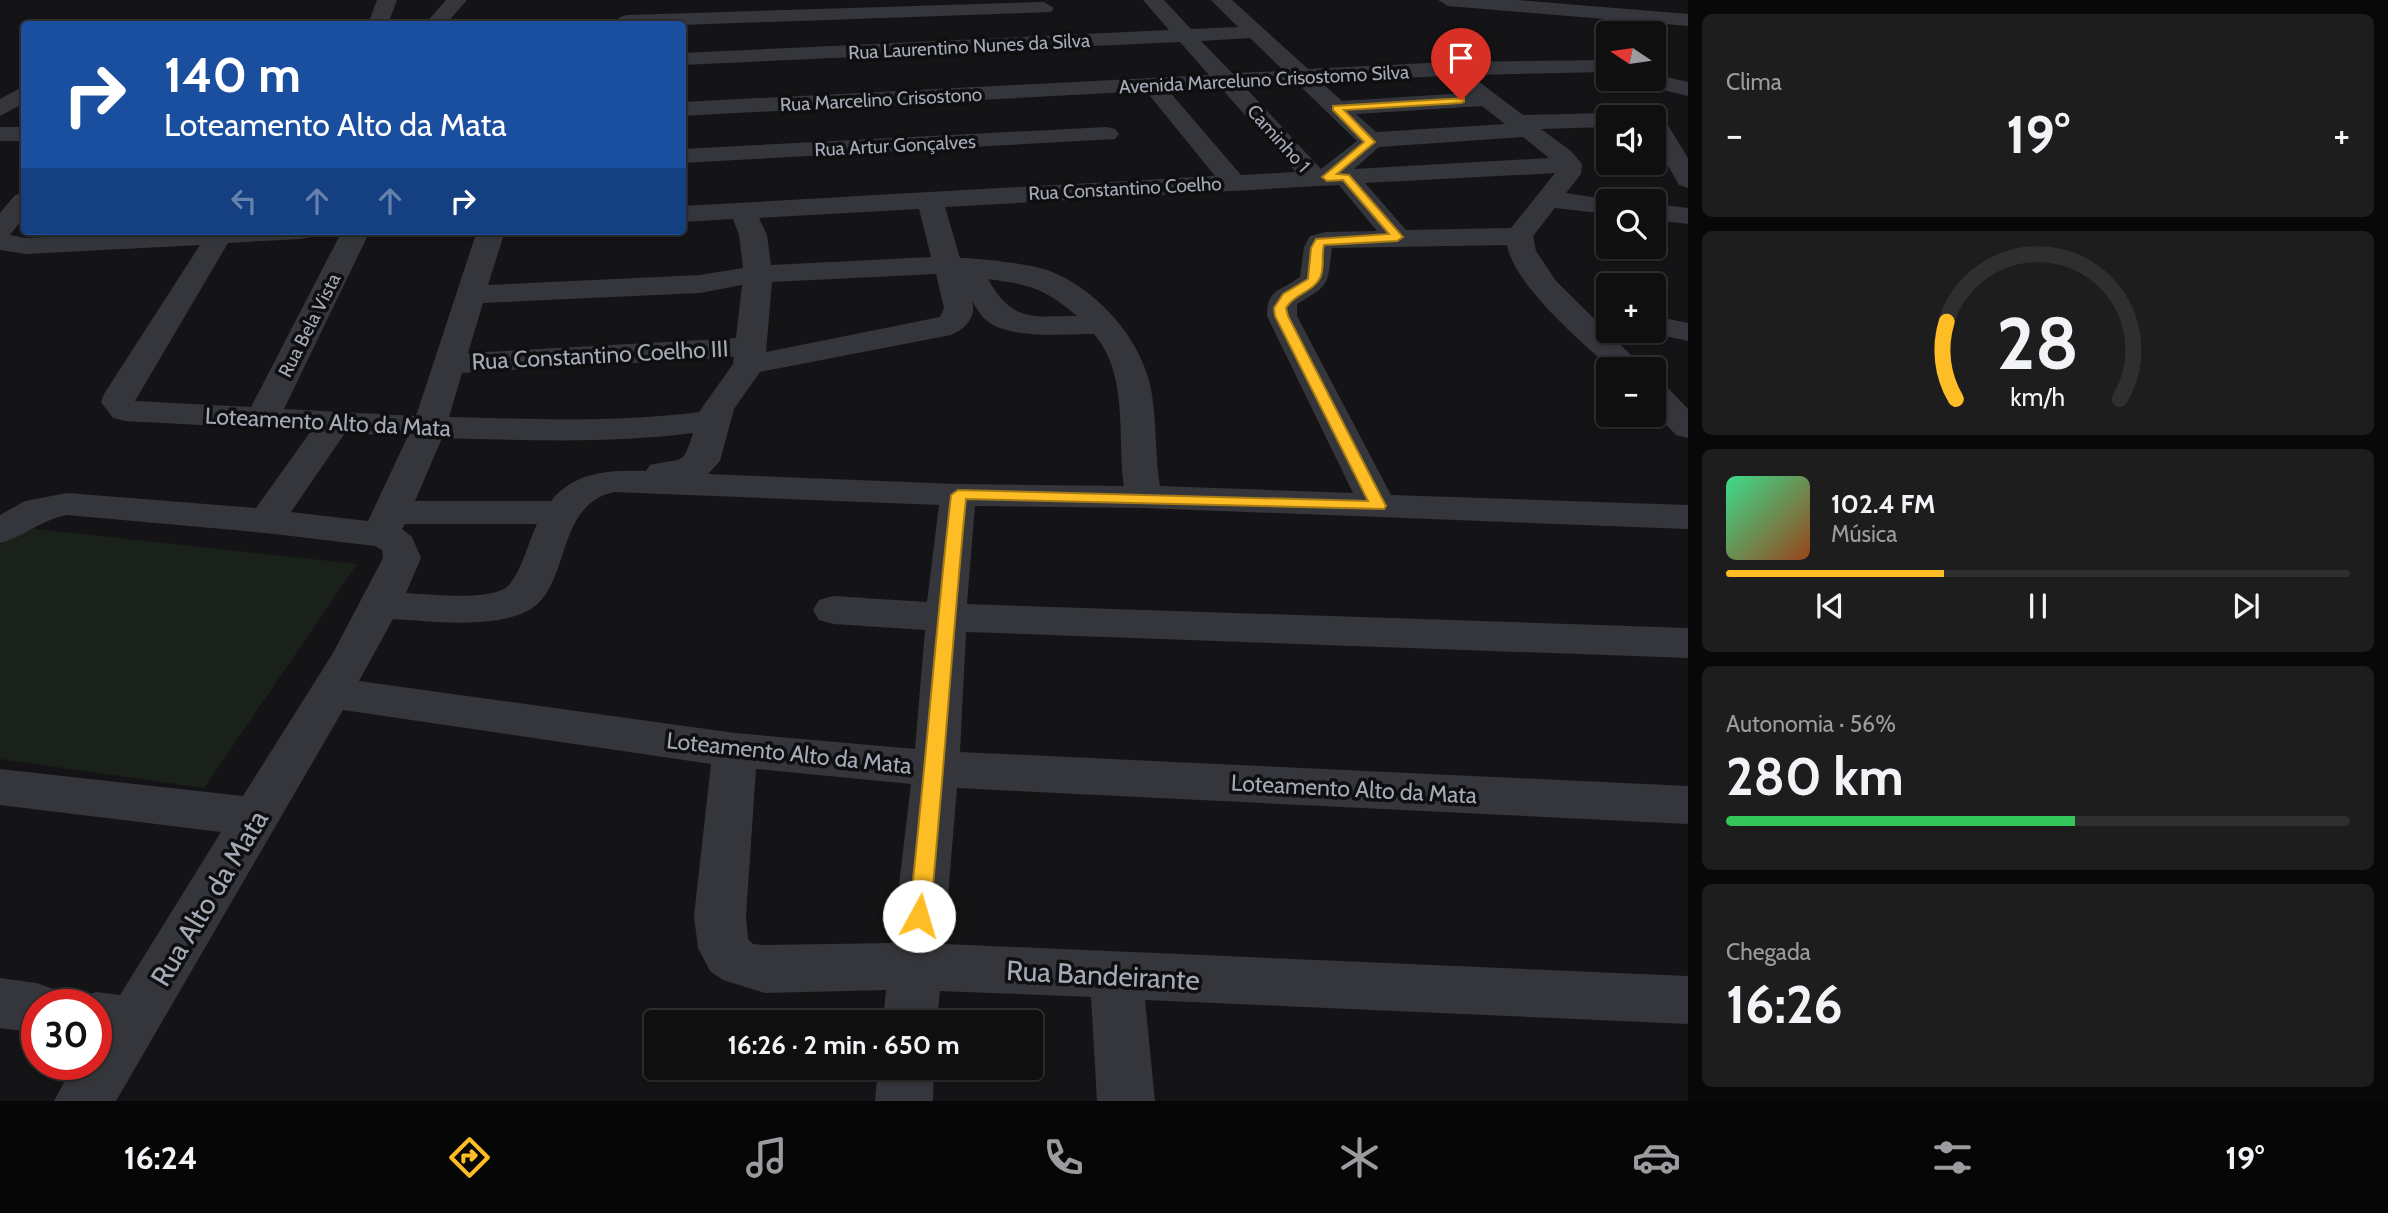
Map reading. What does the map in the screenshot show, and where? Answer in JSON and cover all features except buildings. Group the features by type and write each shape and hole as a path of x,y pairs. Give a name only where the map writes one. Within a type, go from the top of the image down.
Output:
{"street":[{"path":"378,21 387,0"},
{"path":"438,21 457,0"},
{"path":"627,21 632,0"},
{"name":"Caminho 1","path":"1153,0 1228,81 1397,237"},
{"path":"1221,0 1370,140 1596,122"},
{"path":"1448,0 1520,4"},
{"path":"1490,0 1618,21"},
{"path":"658,21 861,8 1041,4 1064,61 1130,169"},
{"path":"861,8 930,30 935,34 940,47"},
{"path":"1666,22 1688,20"},
{"name":"Rua Laurentino Nunes da Silva","path":"686,59 940,47 1064,61 1186,36 1256,32"},
{"path":"1666,38 1688,40"},
{"path":"829,53 870,174"},
{"name":"Avenida Marceluno Crisostomo Silva","path":"1064,61 1153,86 1448,69 1596,76"},
{"name":"Rua Marcelino Crisostono","path":"686,109 846,101 1064,61"},
{"path":"1448,69 1569,164 1568,174 1519,236 1522,254 1529,266 1567,308 1617,357"},
{"path":"1153,86 1233,182"},
{"path":"0,109 21,95"},
{"path":"1336,108 1486,99"},
{"path":"1666,129 1688,136"},
{"path":"0,134 21,134"},
{"name":"Rua Artur Gonçalves","path":"686,156 870,174 1107,134"},
{"path":"1329,177 1367,146 1370,140"},
{"path":"1666,143 1688,180"},
{"name":"Rua Constantino Coelho","path":"686,214 742,210 870,174 930,199 1130,169 1233,182 1569,164"},
{"path":"930,199 958,266 993,309 1004,318 1031,323 1102,325"},
{"path":"1549,199 1596,205"},
{"path":"0,230 21,205"},
{"path":"664,477 697,467 705,455 717,409 750,356 758,274 753,235 742,210"},
{"path":"1666,213 1688,216"},
{"path":"0,242 26,246 135,236 232,235"},
{"name":"Rua Bela Vista","path":"262,419 354,235"},
{"path":"386,523 429,427 490,235"},
{"name":"Loteamento Alto da Mata","path":"219,236 121,394 118,402 120,407 134,413 429,427 594,431 648,429 713,420"},
{"path":"1378,506 1280,308 1287,296 1312,281 1316,275 1318,244 1333,239 1519,236"},
{"path":"472,295 700,284 758,274 958,266 1026,274 1050,281 1067,292 1113,337 1131,373 1144,497"},
{"name":"Rua Constantino Coelho III","path":"449,364 750,356 948,326 957,319 959,308 958,266"},
{"path":"1567,308 1596,314"},
{"path":"1666,327 1688,332"},
{"path":"1666,405 1688,428"},
{"path":"266,521 335,422"},
{"path":"648,429 664,477"},
{"path":"381,605 495,607 517,600 531,583 563,513 575,494 590,485 664,477 958,495 1144,497 1688,517"},
{"path":"911,1010 936,769 946,617 958,495"},
{"path":"0,531 25,515 54,505 266,521 386,523 563,513"},
{"path":"331,693 381,605 402,558 397,542 386,523"},
{"path":"833,610 946,617 1688,643"},
{"name":"Loteamento Alto da Mata","path":"331,693 735,750 936,769 1688,805"},
{"name":"Rua Alto da Mata","path":"83,1101 115,1020 256,817 331,693"},
{"name":"Rua Bandeirante","path":"735,750 720,938 730,957 738,963 765,969 914,966 1688,1000"},
{"path":"0,787 256,817"},
{"path":"1116,976 1126,1101"},
{"path":"0,1003 21,1006"},
{"path":"904,1101 905,1080"}],"shaded area":[{"path":"18,527 357,564 204,788 0,759 0,545"}],"route":[{"path":"919,916 936,769 946,617 958,495 1144,497 1378,506 1280,308 1287,296 1306,287 1316,275 1317,248 1320,242 1333,239 1397,237 1346,177 1327,177 1370,142 1336,108 1461,100"}]}
